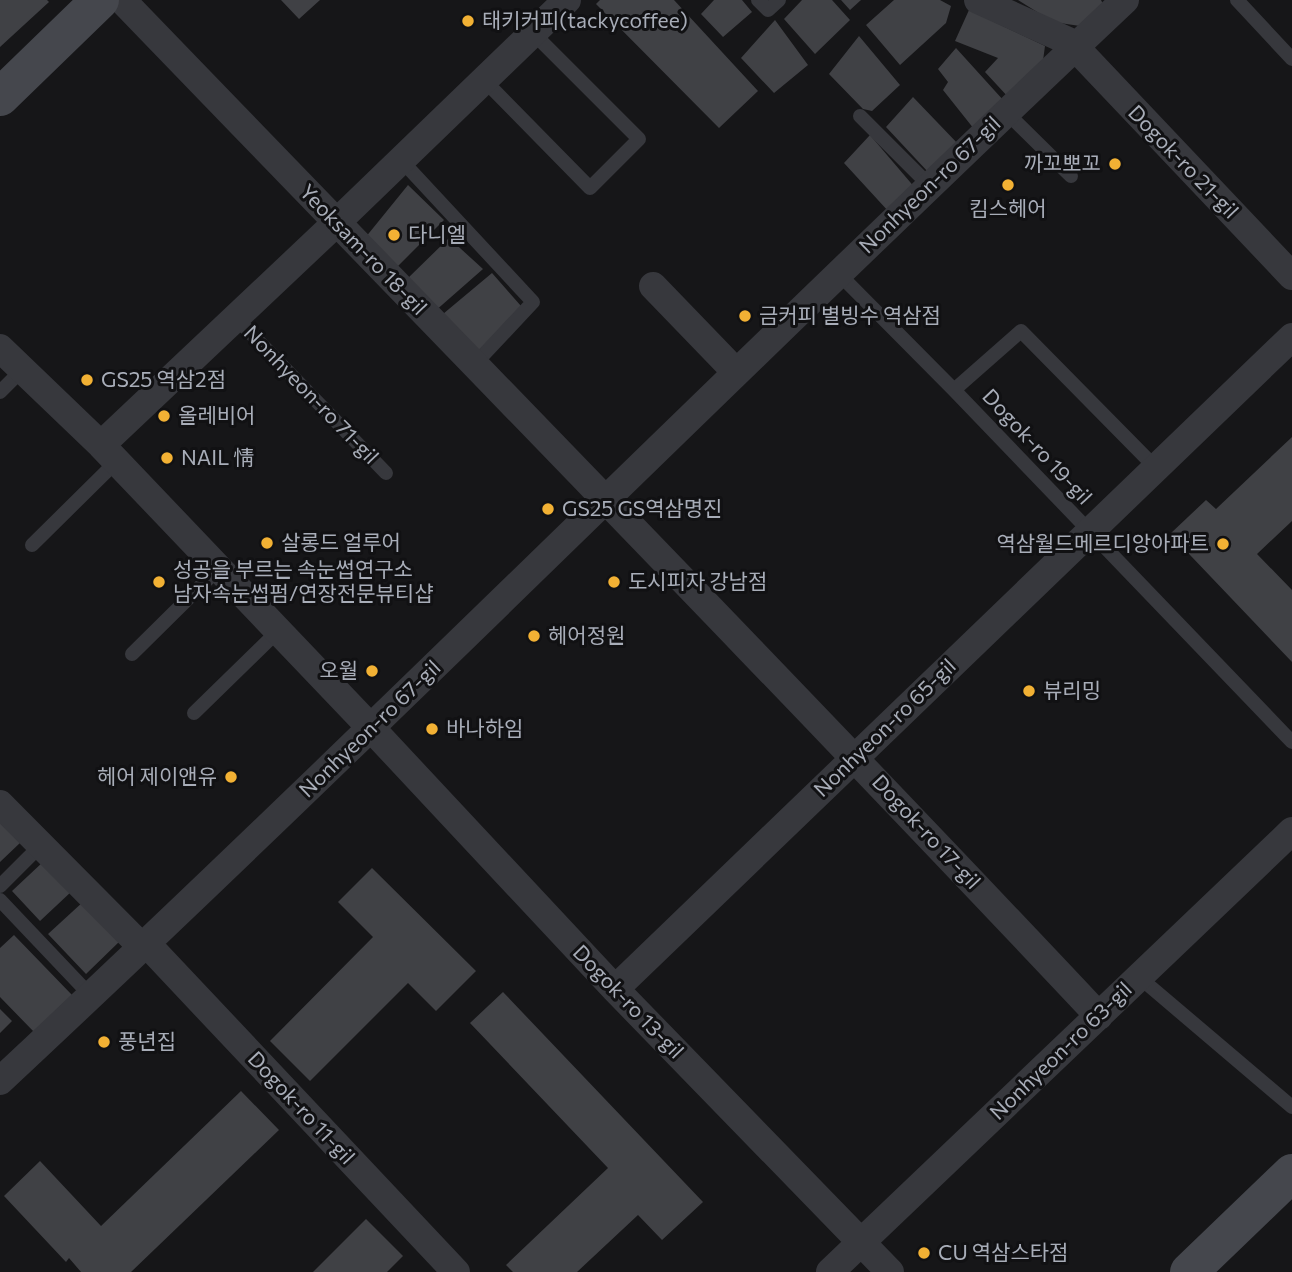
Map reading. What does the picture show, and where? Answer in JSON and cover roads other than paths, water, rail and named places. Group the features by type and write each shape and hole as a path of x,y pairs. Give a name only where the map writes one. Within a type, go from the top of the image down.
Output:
{"main road":[{"path":"0,97 83,6"},
{"path":"1189,1272 1292,1173"}],"street":[{"name":"Yeoksam-ro 18-gil","path":"122,0 605,499"},
{"name":"Nonhyeon-ro 71-gil","path":"109,453 236,318 567,0"},
{"path":"978,0 1076,46"},
{"name":"Nonhyeon-ro 67-gil","path":"0,1082 145,946 838,273 1125,0"},
{"name":"Dogok-ro 21-gil","path":"1076,46 1292,276"},
{"path":"653,286 736,372"},
{"name":"Nonhyeon-ro 65-gil","path":"615,989 1292,337"},
{"name":"Dogok-ro 13-gil","path":"0,348 109,453 615,989 890,1272"},
{"name":"Dogok-ro 17-gil","path":"605,499 855,757 1099,1016"},
{"name":"Dogok-ro 11-gil","path":"0,804 145,946 456,1272"},
{"name":"Nonhyeon-ro 63-gil","path":"830,1272 1292,831"}],"lane":[{"path":"758,0 768,10 779,0"},
{"path":"1237,0 1292,59"},
{"path":"484,80 590,188 639,139 533,32"},
{"path":"1006,112 1071,176"},
{"path":"860,116 929,186"},
{"path":"401,160 533,302 474,366"},
{"name":"Dogok-ro 19-gil","path":"838,273 1292,742"},
{"name":"Nonhyeon-ro 71-gil","path":"236,318 386,473"},
{"path":"954,390 1021,331 1156,467"},
{"path":"0,392 22,370"},
{"path":"32,545 109,453"},
{"path":"132,653 218,569"},
{"path":"194,713 278,631"},
{"path":"0,886 40,846"},
{"path":"0,901 91,996"},
{"path":"1139,976 1292,1107"}],"place":[{"name":"태키커피(tackycoffee)","path":"468,21"},
{"name":"까꼬뽀꼬","path":"1115,164"},
{"name":"킴스헤어","path":"1008,185"},
{"name":"다니엘","path":"394,235"},
{"name":"금커피 별빙수 역삼점","path":"745,316"},
{"name":"GS25 역삼2점","path":"87,380"},
{"name":"올레비어","path":"164,416"},
{"name":"NAIL 情","path":"167,458"},
{"name":"GS25 GS역삼명진","path":"548,509"},
{"name":"살롱드 얼루어","path":"267,543"},
{"name":"역삼월드메르디앙아파트","path":"1223,544"},
{"name":"성공을 부르는 속눈썹연구소 남자속눈썹펌/연장전문뷰티샵","path":"159,582"},
{"name":"도시피자 강남점","path":"614,582"},
{"name":"헤어정원","path":"534,636"},
{"name":"오월","path":"372,671"},
{"name":"뷰리밍","path":"1029,691"},
{"name":"바나하임","path":"432,729"},
{"name":"헤어 제이앤유","path":"231,777"},
{"name":"풍년집","path":"104,1042"},
{"name":"CU 역삼스타점","path":"924,1253"}]}
